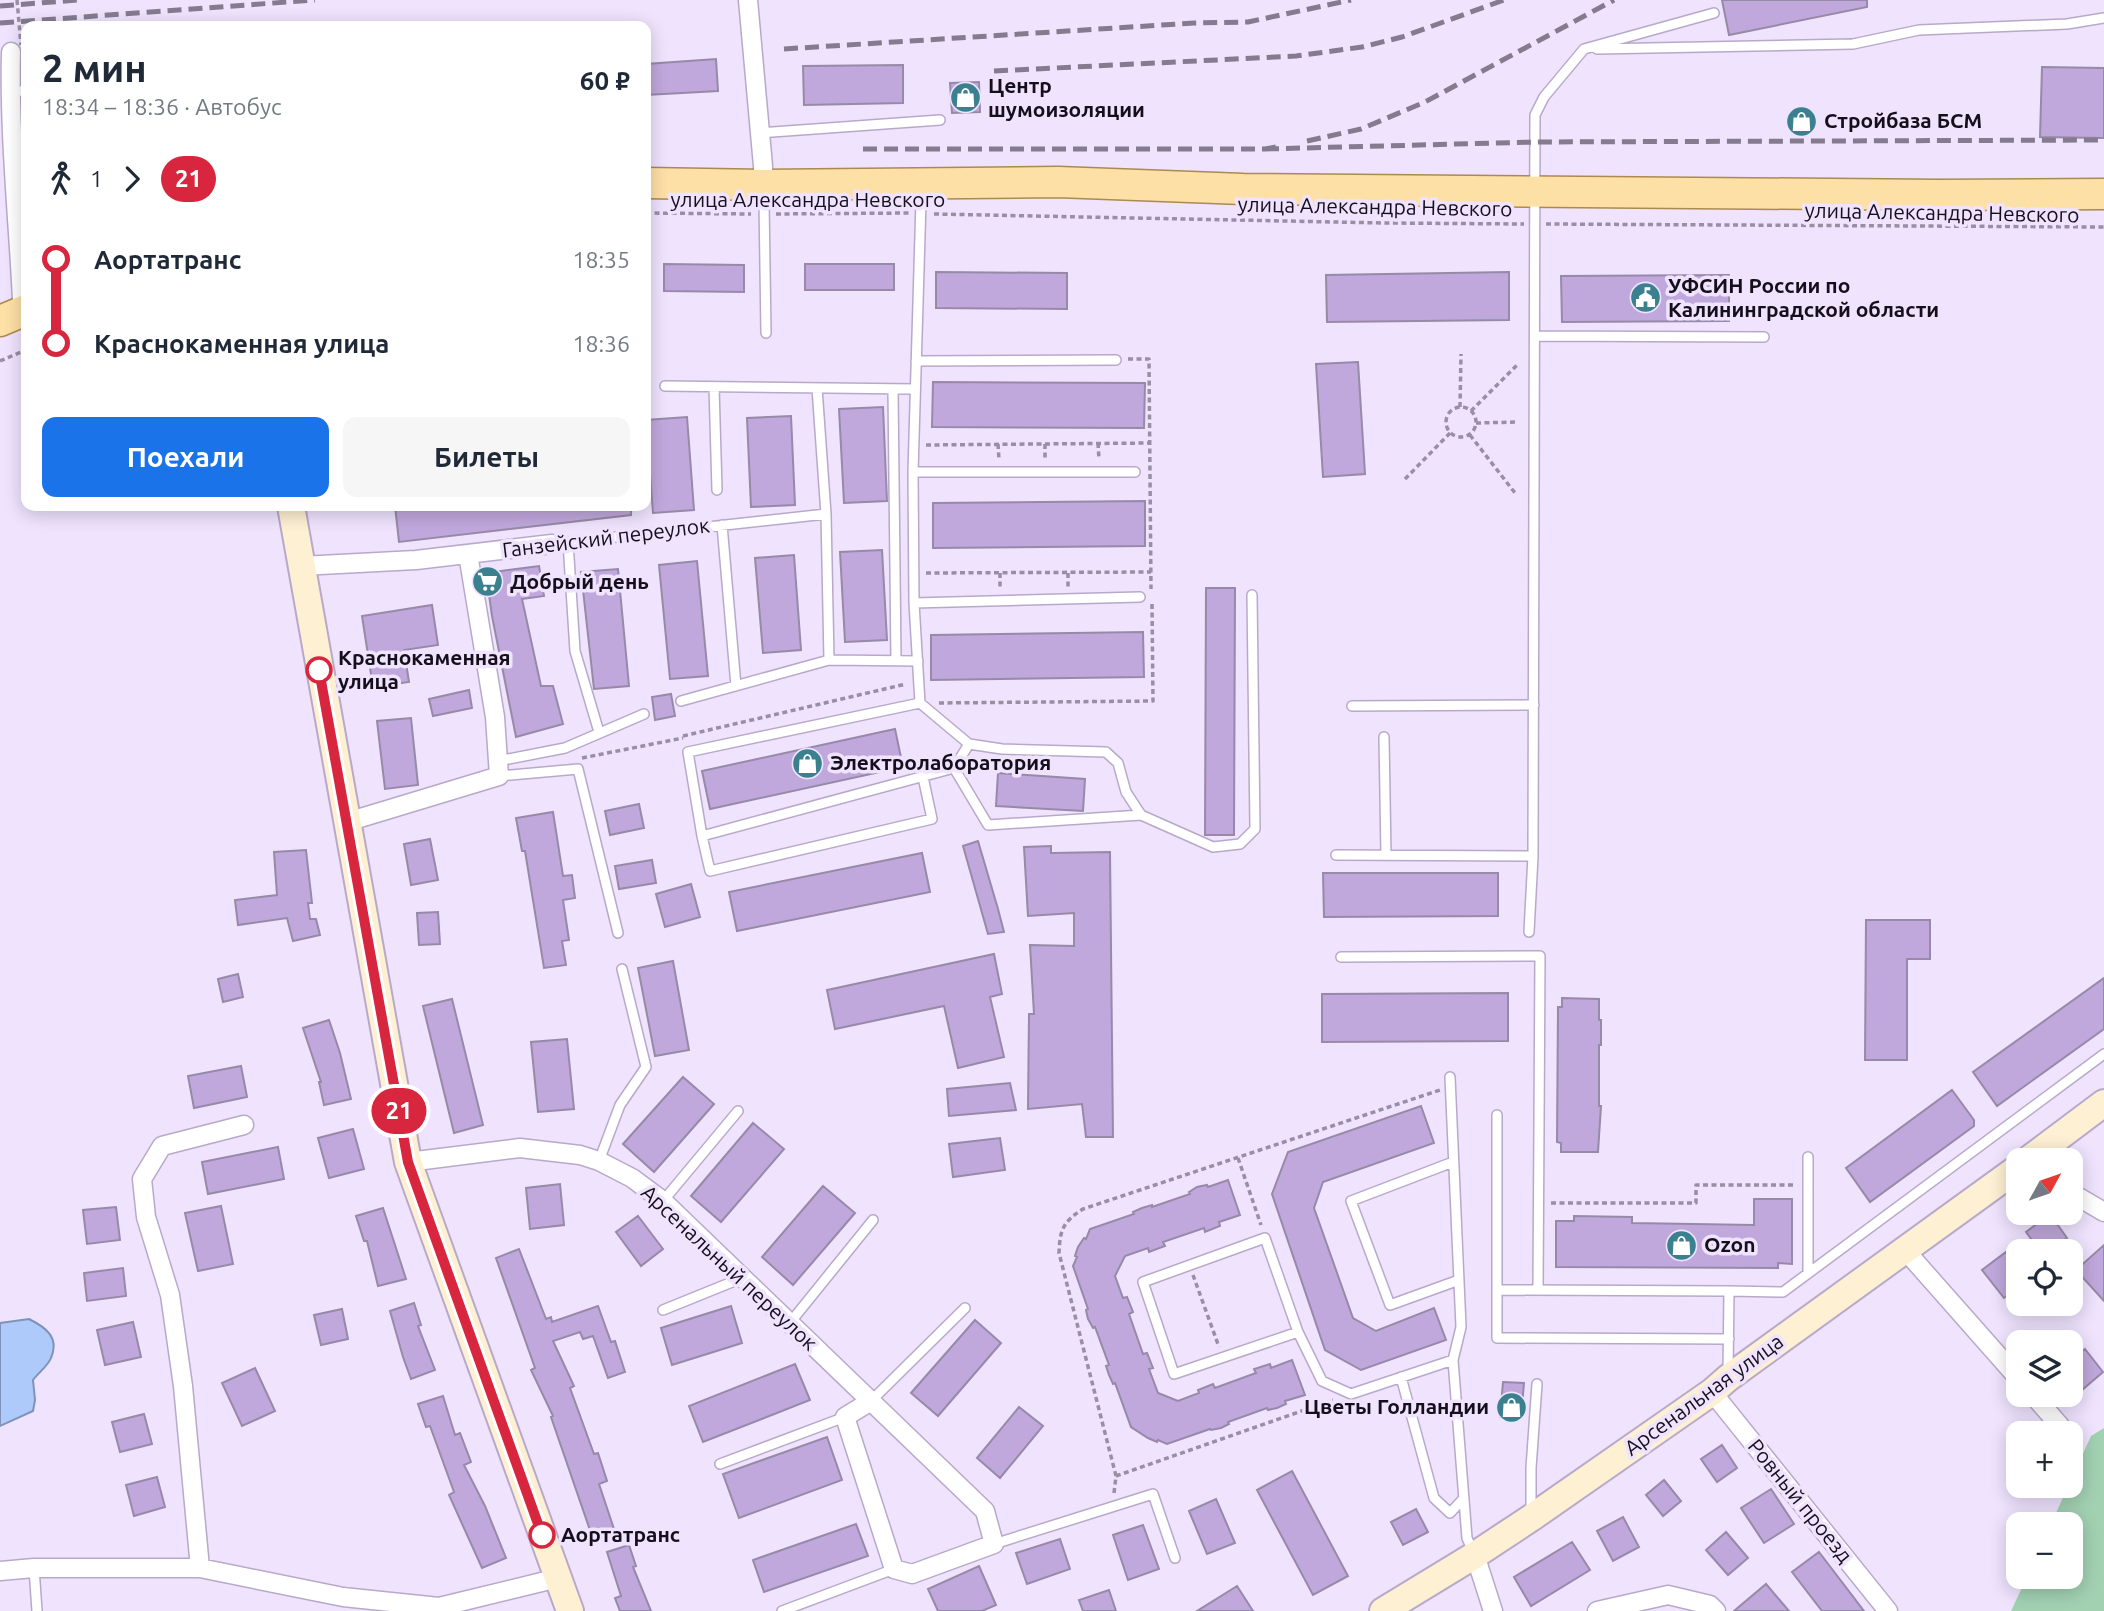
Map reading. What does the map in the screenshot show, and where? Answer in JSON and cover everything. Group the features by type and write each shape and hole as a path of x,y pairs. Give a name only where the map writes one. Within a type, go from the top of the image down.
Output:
{"main road":[{"path":"651,184 764,200 1058,182 1536,208 1939,195 2104,194"},
{"name":"улица Александра Невского","path":"651,199 764,200 921,207 1536,208 2104,215"},
{"path":"0,340 19,318"}],"street":[{"path":"748,0 764,200"},
{"path":"16,49 18,92 5,113 18,210 21,278"},
{"path":"292,511 408,1162 570,1611"},
{"name":"Ганзейский переулок","path":"301,566 416,560 560,543"},
{"path":"347,822 498,769 495,717 468,554"},
{"path":"2044,1148 2104,1103"},
{"path":"200,1569 183,1386 170,1295 146,1217 142,1179 162,1146 244,1125"},
{"name":"Арсенальный переулок","path":"408,1162 520,1147 599,1161 632,1178 663,1201 985,1511 994,1544"},
{"name":"Арсенальная улица","path":"1383,1611 1531,1518 1720,1385 2006,1177"},
{"path":"2083,1200 2104,1212"},
{"path":"1905,1250 2006,1364"},
{"name":"Ровный проезд","path":"1720,1385 1888,1611"},
{"path":"871,1401 845,1417 894,1569 912,1574 994,1544"},
{"path":"2043,1407 2056,1421"},
{"path":"1475,1555 1493,1611"},
{"path":"0,1571 34,1568 200,1569 343,1597 439,1607 558,1578"},
{"path":"1597,1611 1668,1595 1710,1605 1716,1611"}],"lane":[{"path":"1529,932 1533,856 1535,115 1544,97 1584,49 1714,13"},
{"path":"1584,49 1853,44 1919,30 2067,24 2104,18"},
{"path":"760,134 940,120"},
{"path":"764,200 766,333"},
{"path":"921,207 913,472 914,603 920,703 969,744 1002,749 1106,752 1118,764 1126,792 1141,815"},
{"path":"1535,336 1764,337"},
{"path":"916,361 1116,359"},
{"path":"665,386 915,389"},
{"path":"714,387 717,489"},
{"path":"817,388 826,514 829,660"},
{"path":"893,389 896,660"},
{"path":"913,472 1135,472"},
{"name":"Ганзейский переулок","path":"560,543 826,514"},
{"path":"722,525 736,686"},
{"path":"560,543 575,651 599,732"},
{"path":"954,768 988,825 1141,815 1213,847 1240,844 1255,829 1252,595"},
{"path":"914,603 1140,597"},
{"path":"681,701 829,660 918,661"},
{"path":"920,703 688,752 710,872 932,819 922,777"},
{"path":"1352,706 1534,705"},
{"path":"498,769 565,748 644,714"},
{"path":"1384,737 1387,855"},
{"path":"702,836 954,768 969,744"},
{"path":"498,769 579,769 618,933"},
{"path":"1336,855 1533,856"},
{"path":"1340,957 1540,956 1538,1290"},
{"path":"599,1161 620,1105 646,1067 622,969"},
{"path":"1497,1290 1783,1292 2104,1054"},
{"path":"1450,1082 1461,1327 1453,1360 1467,1538 1475,1555"},
{"path":"663,1201 738,1111"},
{"path":"1497,1115 1497,1338 1728,1339"},
{"path":"1808,1157 1808,1273"},
{"path":"1454,1163 1351,1201 1390,1306 1459,1280"},
{"path":"789,1324 873,1220"},
{"path":"1298,1332 1174,1374 1143,1282 1265,1238 1298,1332 1322,1381 1351,1394 1453,1360"},
{"path":"663,1310 742,1278"},
{"path":"1720,1385 1728,1339 1729,1291"},
{"path":"871,1401 965,1308"},
{"path":"1401,1377 1434,1498 1450,1513 1464,1498"},
{"path":"1531,1518 1531,1468 1537,1384"},
{"path":"720,1464 845,1417"},
{"path":"994,1544 1153,1494 1175,1558"},
{"path":"34,1568 37,1611"},
{"path":"782,1611 894,1569"}],"path":[{"path":"16,49 18,0"},
{"path":"651,212 764,200 1385,223 1536,208 2104,227"},
{"path":"0,361 21,352"},
{"path":"1460,407 1461,354"},
{"path":"1471,411 1519,363"},
{"path":"1460,407 1471,411 1476,427 1470,435 1459,438 1450,433 1445,424 1446,418 1454,409 1460,407"},
{"path":"1476,423 1518,422"},
{"path":"1405,478 1450,433"},
{"path":"1470,435 1516,493"},
{"path":"914,445 1150,443"},
{"path":"914,574 1151,572"},
{"path":"579,769 577,759 919,681"},
{"path":"683,736 688,752"},
{"path":"1109,1508 1116,1476 1059,1253 1060,1235 1071,1217 1083,1209 1238,1158 1450,1082"},
{"path":"1238,1158 1265,1238"},
{"path":"1539,1203 1696,1203 1696,1185 1800,1185"},
{"path":"1190,1267 1222,1358"},
{"path":"1116,1476 1351,1394"}],"green space":[{"path":"2104,1428 2104,1611 2011,1611 2021,1589 2083,1589 2083,1512 2056,1512 2063,1498 2083,1498 2083,1454 2091,1436"}],"water":[{"path":"29,1319 49,1334 54,1344 53,1351 48,1364 33,1380 33,1411 0,1426 0,1323"}],"building":[{"path":"1722,0 1867,0 1867,7 1729,35"},
{"path":"716,59 718,91 651,95 651,64"},
{"path":"903,65 903,103 804,105 803,66"},
{"path":"2042,67 2104,68 2104,138 2040,137"},
{"name":"Центр шумоизоляции","path":"979,82 980,112 952,113 950,83"},
{"path":"664,264 744,265 744,292 664,291"},
{"path":"805,264 894,264 894,290 805,290"},
{"path":"936,272 1067,273 1067,309 936,308"},
{"path":"1509,272 1509,320 1327,322 1326,275"},
{"name":"УФСИН России по Калининградской области","path":"1729,275 1729,321 1562,322 1561,276"},
{"path":"1358,362 1365,474 1323,477 1316,364"},
{"path":"933,382 1145,383 1144,428 932,427"},
{"path":"883,407 887,501 844,503 839,409"},
{"path":"791,416 795,505 751,507 747,418"},
{"path":"687,417 694,510 653,513 651,420"},
{"path":"1145,501 1145,546 933,548 933,503"},
{"path":"396,511 631,511 631,515 399,542"},
{"path":"882,550 887,640 845,642 840,552"},
{"path":"794,555 801,650 763,653 755,558"},
{"path":"697,561 708,676 670,679 659,565"},
{"path":"539,566 544,596 522,599 541,686 553,686 563,724 516,737 486,573"},
{"path":"618,569 629,686 594,689 581,572"},
{"path":"1206,588 1235,588 1234,835 1205,835"},
{"path":"432,605 438,645 404,650 409,682 373,687 362,616"},
{"path":"1143,632 1144,677 931,680 931,635"},
{"path":"469,690 472,708 433,716 429,699"},
{"path":"671,694 675,716 655,720 652,697"},
{"path":"411,718 418,785 385,789 377,721"},
{"path":"895,729 903,767 710,809 702,771"},
{"path":"998,773 1085,779 1083,811 996,806"},
{"path":"639,804 644,828 610,835 605,811"},
{"path":"553,812 563,876 572,875 575,898 563,900 569,940 562,941 566,965 544,968 525,851 522,851 516,818"},
{"path":"430,839 438,880 411,885 404,844"},
{"path":"978,841 1004,932 988,934 963,846"},
{"path":"1051,846 1051,853 1110,852 1113,1137 1086,1137 1082,1104 1028,1109 1029,1014 1034,1014 1030,945 1074,946 1074,913 1028,916 1024,847"},
{"path":"306,850 312,903 308,903 310,919 316,919 320,935 293,941 287,918 238,925 235,900 277,895 274,852"},
{"path":"922,853 930,892 737,931 729,892"},
{"path":"652,860 656,883 619,889 615,866"},
{"path":"1323,873 1498,873 1498,916 1324,917"},
{"path":"691,884 700,917 665,927 656,894"},
{"path":"438,912 440,944 419,945 417,913"},
{"path":"1866,920 1930,920 1930,959 1907,959 1907,1060 1865,1060"},
{"path":"994,954 1002,994 990,997 1004,1057 958,1068 944,1006 835,1029 827,990"},
{"path":"673,961 689,1050 655,1056 638,968"},
{"path":"238,974 243,997 223,1002 218,979"},
{"path":"2104,978 2104,1029 1997,1106 1973,1072"},
{"path":"1508,993 1508,1041 1322,1042 1322,994"},
{"path":"1562,998 1599,999 1601,1106 1598,1152 1561,1152 1561,1143 1557,1142 1558,1007 1562,1007"},
{"path":"452,999 483,1125 454,1133 423,1006"},
{"path":"329,1020 351,1099 324,1105 321,1082 303,1028"},
{"path":"567,1039 574,1109 538,1112 531,1042"},
{"path":"241,1066 247,1097 194,1108 188,1076"},
{"path":"683,1077 714,1104 654,1172 623,1144"},
{"path":"1010,1083 1016,1110 949,1116 947,1089"},
{"path":"1952,1090 1974,1120 1974,1126 1870,1202 1846,1168"},
{"path":"1421,1106 1434,1143 1323,1182 1314,1208 1353,1318 1376,1331 1434,1308 1446,1340 1361,1370 1325,1350 1272,1194 1288,1152"},
{"path":"753,1123 784,1149 721,1222 691,1196"},
{"path":"353,1129 364,1169 329,1178 318,1138"},
{"path":"1000,1138 1005,1170 953,1177 949,1144"},
{"path":"278,1147 284,1179 208,1194 202,1162"},
{"path":"1228,1180 1240,1215 1219,1222 1220,1226 1205,1232 1204,1228 1163,1242 1165,1246 1149,1252 1148,1248 1125,1256 1115,1276 1123,1298 1127,1297 1133,1312 1129,1314 1143,1354 1147,1353 1153,1368 1149,1369 1158,1393 1178,1401 1213,1384 1215,1388 1256,1373 1254,1369 1270,1364 1271,1368 1292,1360 1305,1395 1285,1401 1286,1404 1277,1408 1267,1408 1228,1422 1229,1424 1221,1428 1210,1429 1167,1444 1158,1440 1157,1442 1131,1427 1115,1383 1113,1384 1109,1375 1106,1366 1109,1365 1095,1327 1093,1328 1088,1319 1088,1309 1073,1266 1077,1257 1075,1256 1090,1229 1134,1214 1133,1212 1142,1208 1190,1194 1189,1192 1197,1187 1208,1187"},
{"path":"560,1184 564,1225 530,1229 526,1188"},
{"path":"823,1186 855,1213 793,1285 762,1257"},
{"path":"1754,1199 1792,1199 1792,1264 1778,1263 1778,1268 1556,1267 1556,1221 1574,1221 1574,1216 1632,1217 1632,1223 1754,1225"},
{"path":"221,1206 233,1264 198,1271 185,1213"},
{"path":"116,1207 120,1240 87,1244 83,1210"},
{"path":"383,1208 406,1279 378,1286 367,1241 364,1241 356,1216"},
{"path":"638,1216 663,1249 641,1266 616,1232"},
{"path":"2035,1225 2058,1225 2067,1238 2031,1239 2026,1232"},
{"path":"2104,1245 2104,1301 2083,1278 2083,1264"},
{"path":"519,1249 546,1319 551,1317 552,1322 598,1306 611,1342 615,1341 625,1372 608,1378 593,1336 583,1339 580,1332 553,1341 574,1386 570,1388 607,1481 599,1484 614,1529 592,1536 551,1417 553,1416 531,1370 535,1368 496,1258"},
{"path":"2006,1252 2006,1297 2004,1298 1982,1270"},
{"path":"123,1268 126,1296 87,1301 84,1273"},
{"path":"414,1303 421,1325 418,1326 435,1370 411,1379 390,1311"},
{"path":"731,1306 742,1343 672,1365 661,1328"},
{"path":"342,1309 348,1339 321,1345 314,1315"},
{"path":"975,1320 1001,1343 938,1416 911,1393"},
{"path":"133,1322 141,1357 105,1365 97,1330"},
{"path":"2085,1349 2103,1372 2083,1389"},
{"path":"795,1364 810,1400 703,1442 689,1406"},
{"path":"255,1368 275,1411 242,1426 222,1383"},
{"path":"1503,1382 1524,1383 1521,1418 1500,1417"},
{"path":"443,1396 455,1435 460,1433 471,1462 464,1465 485,1506 506,1558 482,1568 449,1495 454,1492 430,1426 426,1427 418,1404"},
{"path":"1019,1407 1043,1426 1000,1478 977,1458"},
{"path":"144,1414 152,1444 120,1452 112,1422"},
{"path":"827,1437 842,1480 739,1518 723,1474"},
{"path":"1722,1445 1737,1468 1717,1482 1701,1459"},
{"path":"1292,1471 1348,1576 1313,1595 1257,1490"},
{"path":"157,1477 165,1507 134,1516 126,1485"},
{"path":"1664,1480 1681,1501 1663,1516 1646,1495"},
{"path":"1771,1489 1794,1524 1764,1543 1741,1508"},
{"path":"1216,1499 1235,1543 1207,1554 1189,1511"},
{"path":"1416,1509 1428,1532 1403,1545 1391,1522"},
{"path":"1623,1517 1639,1547 1613,1561 1597,1531"},
{"path":"856,1524 868,1556 764,1592 753,1560"},
{"path":"1143,1525 1159,1569 1128,1580 1113,1535"},
{"path":"1726,1532 1748,1558 1728,1575 1706,1550"},
{"path":"1060,1539 1070,1569 1027,1584 1016,1553"},
{"path":"1572,1542 1590,1570 1531,1606 1514,1577"},
{"path":"629,1545 636,1566 633,1567 651,1611 620,1611 615,1598 621,1596 607,1552"},
{"path":"1819,1552 1864,1611 1822,1611 1792,1572"},
{"path":"979,1566 996,1605 982,1611 938,1611 928,1589"},
{"path":"1766,1584 1789,1611 1734,1611"},
{"path":"1237,1586 1253,1611 1197,1611"},
{"path":"1109,1590 1116,1611 1083,1611 1079,1600"}],"railway":[{"path":"0,6 78,0"},
{"path":"27,21 315,0"},
{"path":"784,49 1194,23 1248,22 1351,0"},
{"path":"994,71 1296,56 1362,47 1402,37 1504,0"},
{"path":"1307,141 1361,129 1425,102 1614,0"},
{"path":"0,23 21,21"},
{"path":"1265,149 1536,142 2104,140"},
{"path":"863,149 1276,147"}],"bus line":[{"name":"21","path":"319,670 408,1162 542,1535"}],"place":[{"name":"Центр шумоизоляции","path":"965,98"},
{"name":"Стройбаза БСМ","path":"1801,121"},
{"name":"УФСИН России по Калининградской области","path":"1645,298"},
{"name":"Добрый день","path":"487,582"},
{"name":"Краснокаменная улица","path":"319,670"},
{"name":"Электролаборатория","path":"807,763"},
{"name":"Ozon","path":"1681,1245"},
{"name":"Цветы Голландии","path":"1512,1407"},
{"name":"Аортатранс","path":"542,1535"}]}
